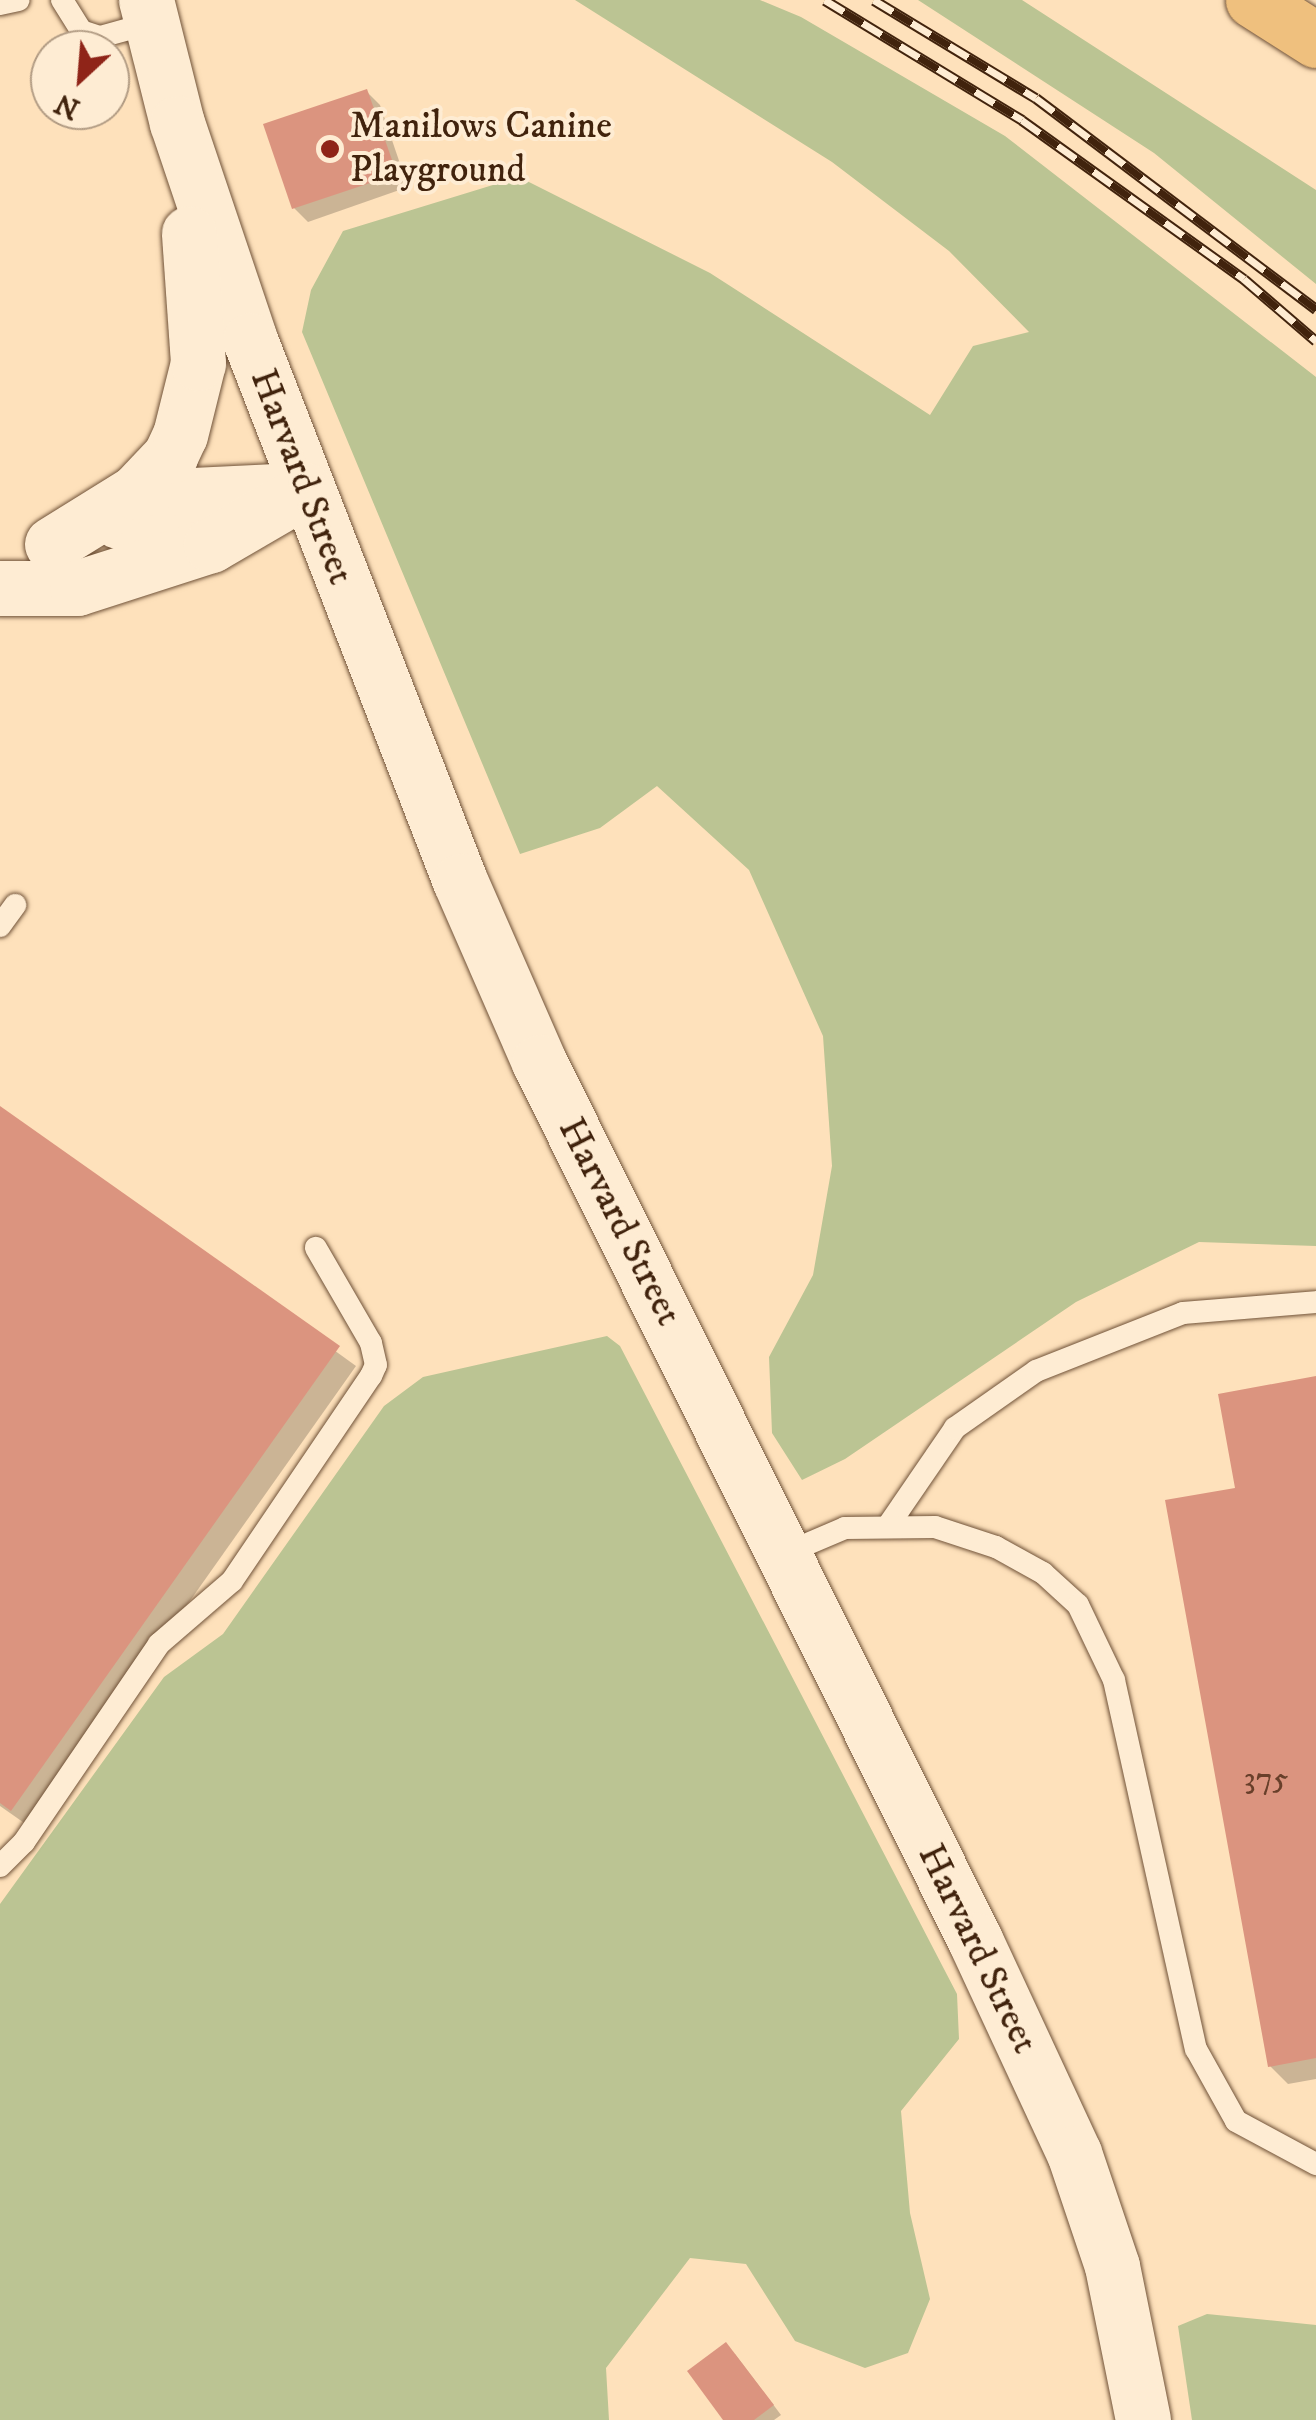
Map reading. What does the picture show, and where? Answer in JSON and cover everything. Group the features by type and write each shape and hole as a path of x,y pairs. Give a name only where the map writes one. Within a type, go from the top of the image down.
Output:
{"highway":[{"path":"1253,0 1316,40"}],"main road":[{"name":"Harvard Street","path":"148,11 177,123 306,490 398,729 539,1062 784,1554 1074,2153 1112,2266 1143,2420"},
{"path":"0,580 154,475 170,456 188,412 198,313 177,123"},
{"path":"52,544 193,496 306,490"},
{"path":"0,588 77,588 178,556 212,545 306,490"}],"lane":[{"path":"0,4 19,0"},
{"path":"62,0 81,30 100,37 148,11"},
{"path":"0,926 15,905"},
{"path":"0,1866 24,1842 159,1644 232,1581 376,1365 371,1343 316,1248"},
{"path":"890,1523 955,1428 1036,1371 1183,1313 1316,1302"},
{"path":"784,1554 845,1528 890,1523 935,1527 996,1547 1044,1573 1078,1605 1114,1680 1196,2048 1236,2121 1316,2164"}],"green space":[{"path":"575,0 760,0 801,17 1005,136 1316,377 1316,1246 1199,1242 1076,1302 845,1459 802,1480 772,1433 769,1357 813,1275 832,1166 823,1036 749,870 657,786 600,828 520,854 302,332 311,290 343,231 519,177 710,273 930,415 973,346 1029,332 949,251 832,162"},
{"path":"918,0 1022,0 1316,190 1316,284 1154,153"},
{"path":"607,1336 620,1346 957,1994 959,2039 901,2111 910,2213 930,2299 908,2353 865,2368 795,2341 746,2264 690,2258 606,2368 609,2420 0,2420 0,1904 164,1677 223,1634 384,1406 423,1377"},
{"path":"1207,2314 1316,2325 1316,2420 1192,2420 1178,2326"}],"building":[{"name":"Manilows Canine Playground","path":"367,89 397,174 292,209 263,124"},
{"path":"0,1106 340,1346 11,1811 0,1803"},
{"path":"1316,1376 1316,2058 1268,2067 1165,1500 1235,1488 1218,1394"},
{"path":"726,2342 774,2405 754,2420 723,2420 687,2371"}],"railway":[{"path":"825,0 1022,120 1244,279 1316,341"},
{"path":"874,0 1036,98 1316,309"}],"place":[{"name":"Manilows Canine Playground","path":"330,149"}]}
